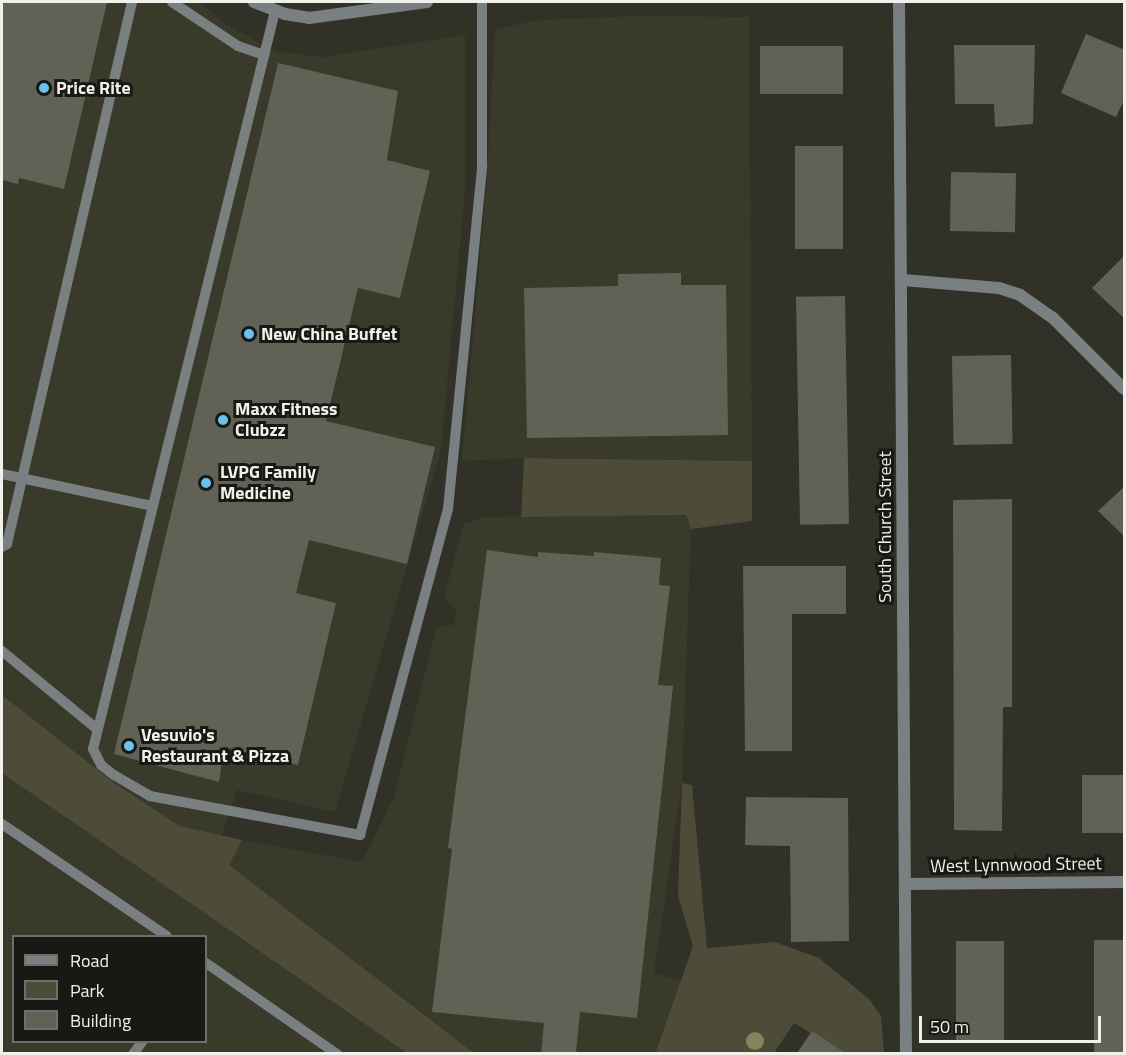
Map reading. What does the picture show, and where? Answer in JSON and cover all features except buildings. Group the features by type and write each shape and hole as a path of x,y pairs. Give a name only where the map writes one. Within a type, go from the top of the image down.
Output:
{"street":[{"path":"254,2 275,10 309,18 427,2"},
{"name":"South Church Street","path":"899,2 903,280 902,705 907,884 906,1053"},
{"path":"903,280 999,288 1020,295 1052,317 1125,389"},
{"name":"West Lynnwood Street","path":"907,884 1125,882"}],"lane":[{"path":"2,547 7,544 132,2"},
{"path":"172,2 238,46 264,56"},
{"path":"275,10 93,749 102,765 150,796 360,835 448,509 482,166 482,2"},
{"path":"2,474 152,506"},
{"path":"2,651 97,729"},
{"path":"2,824 165,935"},
{"path":"207,964 337,1053"}],"shaded area":[{"path":"2,2 200,2 227,25 278,52 323,57 465,35 465,190 441,450 335,812 237,790 222,836 180,826 116,785 2,695"},
{"path":"636,16 749,17 752,461 524,458 462,461 487,177 495,29 539,20"},
{"path":"686,515 691,529 682,783 654,973 681,981 655,1053 474,1053 228,865 242,840 362,862 394,797 437,626 453,625 457,612 444,596 464,524 483,517"},
{"path":"2,715 432,1053 2,1053"}],"green space":[{"path":"524,458 752,461 752,521 691,529 686,515 521,517"},
{"path":"2,695 117,785 180,826 242,840 229,865 474,1053 407,1053 2,773"},
{"path":"682,783 692,785 707,948 775,942 819,958 869,999 881,1016 884,1053 845,1053 794,1023 774,1053 655,1054 693,946 678,896"}],"place":[{"name":"Price Rite","path":"44,88"},
{"name":"New China Buffet","path":"249,334"},
{"name":"Maxx Fitness Clubzz","path":"223,420"},
{"name":"LVPG Family Medicine","path":"206,483"},
{"name":"Vesuvio's Restaurant & Pizza","path":"129,746"}]}
